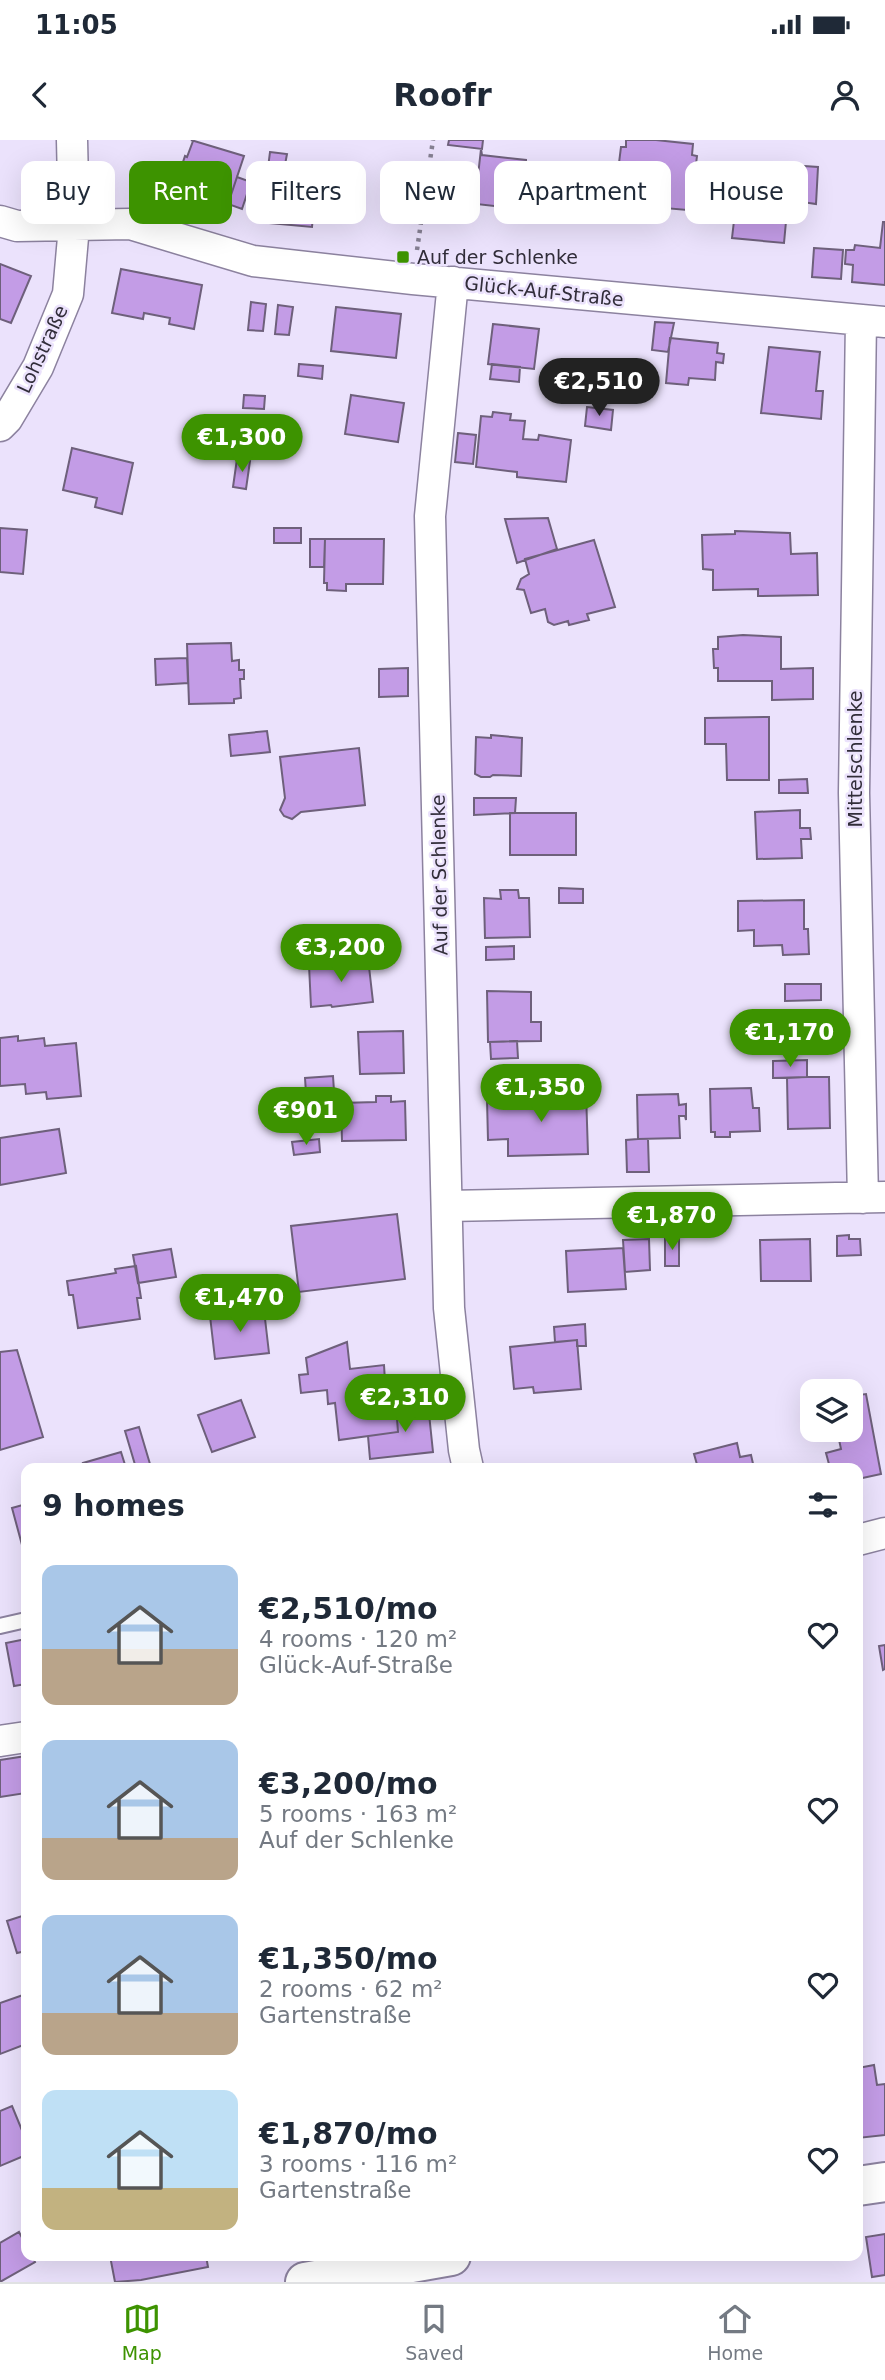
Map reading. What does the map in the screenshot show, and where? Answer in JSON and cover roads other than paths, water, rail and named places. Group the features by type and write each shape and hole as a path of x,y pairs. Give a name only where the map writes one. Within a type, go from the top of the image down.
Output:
{"main road":[{"path":"863,2185 885,2182"},
{"path":"306,2282 423,2261"}],"street":[{"name":"Lohstraße","path":"0,426 38,368 68,294 74,226 72,140"},
{"name":"Glück-Auf-Straße","path":"0,221 17,226 130,224 253,261 413,279 873,321"},
{"name":"Auf der Schlenke","path":"453,282 430,516 449,1308 467,1463"},
{"name":"Mittelschlenke","path":"873,321 854,793 874,1197"},
{"path":"447,1206 874,1197"},
{"path":"863,1539 885,1534"},
{"path":"0,1741 21,1738"}],"lane":[{"path":"0,1626 21,1621"}],"place":[{"name":"Auf der Schlenke","path":"403,257"}]}
